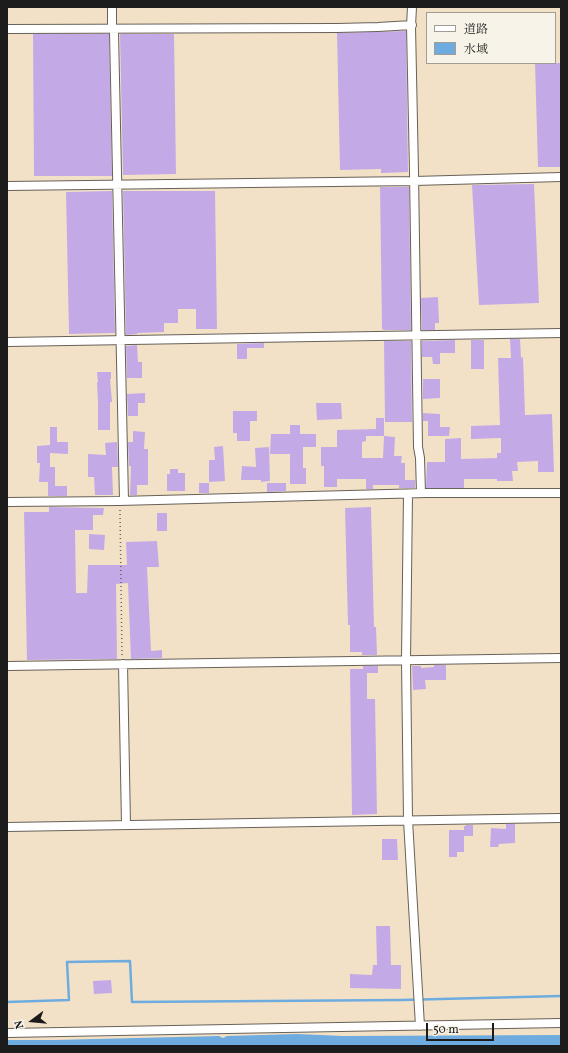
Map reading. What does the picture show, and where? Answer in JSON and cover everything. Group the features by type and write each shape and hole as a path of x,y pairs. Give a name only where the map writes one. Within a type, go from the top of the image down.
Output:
{"street":[{"path":"112,7 118,184 122,501"},
{"path":"412,7 418,447 420,458 421,493"},
{"path":"7,29 337,28 412,25"},
{"path":"7,186 414,181 561,177"},
{"path":"7,342 561,333"},
{"path":"7,502 122,501 421,493 561,493"},
{"path":"408,494 406,660 408,820 420,1026"},
{"path":"7,666 561,658"},
{"path":"123,664 126,825"},
{"path":"7,827 561,818"},
{"path":"7,1032 561,1023"}],"path":[{"path":"122,501 123,664"}],"water":[{"path":"297,1034 343,1036 561,1035 561,1046 7,1046 7,1040 219,1036 223,1038 227,1036"}],"building":[{"path":"406,31 408,172 381,173 381,169 340,170 337,33"},
{"path":"33,34 109,34 112,176 34,176"},
{"path":"120,34 174,34 176,174 123,175"},
{"path":"561,63 561,167 538,167 535,64"},
{"path":"534,184 539,303 479,305 472,185"},
{"path":"380,187 409,187 411,330 382,329"},
{"path":"112,191 115,333 69,334 66,192"},
{"path":"123,191 215,191 217,329 196,329 196,309 178,309 178,323 164,323 164,332 126,335"},
{"path":"438,297 439,323 435,323 435,330 422,330 421,298"},
{"path":"510,339 520,339 521,358 523,357 525,415 552,414 554,472 538,472 538,461 517,462 518,471 512,471 513,481 497,481 497,479 464,479 464,488 426,488 427,462 445,462 445,439 461,438 461,459 497,458 497,453 501,453 501,438 471,439 471,426 500,425 498,358 511,358"},
{"path":"455,340 455,353 440,353 440,364 433,364 432,357 422,357 422,341"},
{"path":"471,340 484,340 484,369 471,369"},
{"path":"384,341 411,341 412,422 385,422"},
{"path":"264,343 264,348 247,348 247,359 237,359 237,344"},
{"path":"137,345 138,362 142,362 142,378 127,378 126,346"},
{"path":"97,372 111,372 110,379 112,402 110,402 110,430 98,430"},
{"path":"423,379 440,379 440,398 423,399"},
{"path":"145,393 145,403 138,403 138,416 128,416 127,394"},
{"path":"316,403 341,403 342,419 317,420"},
{"path":"233,411 257,411 257,421 250,421 250,441 237,441 237,433 233,433"},
{"path":"423,413 440,414 440,427 450,427 449,436 428,436 428,421 423,421"},
{"path":"376,418 384,418 384,436 395,437 394,456 402,456 401,463 405,463 405,480 415,480 415,488 399,488 399,485 373,485 373,489 366,489 366,479 337,479 337,487 324,487 324,466 321,466 321,447 337,447 337,430 376,429","holes":["366,436 384,436 383,458 362,458 362,442 366,441"]},
{"path":"290,425 300,425 300,434 316,434 316,447 303,447 303,468 306,468 306,484 290,484 290,454 270,454 271,434 290,434"},
{"path":"50,427 57,427 57,442 68,442 68,454 50,453 50,467 55,467 55,486 67,486 67,496 48,496 48,482 39,482 40,463 37,463 37,446 50,445"},
{"path":"133,431 145,432 144,449 148,449 148,485 137,485 137,495 130,495 131,466 129,466 128,442 133,442"},
{"path":"117,442 118,467 112,467 113,495 95,495 94,477 88,477 88,454 106,455 105,443"},
{"path":"223,446 225,481 209,482 209,460 215,460 214,447"},
{"path":"269,447 270,481 261,482 261,480 241,480 242,466 256,467 255,448"},
{"path":"170,469 178,469 178,473 185,473 185,491 167,491 167,474 170,474"},
{"path":"199,483 209,483 209,493 199,493"},
{"path":"267,483 286,483 286,491 267,492"},
{"path":"49,507 104,508 103,515 93,515 93,530 75,530 76,593 87,593 88,565 127,565 126,542 157,541 159,567 147,567 151,651 162,650 162,658 131,659 128,583 116,584 117,659 27,660 24,512 49,512"},
{"path":"371,507 374,627 376,627 377,655 362,655 362,652 350,652 345,508"},
{"path":"157,513 167,513 167,531 157,531"},
{"path":"89,534 105,535 104,550 89,549"},
{"path":"434,665 446,665 446,680 425,680 426,689 413,690 412,666 421,666 421,668 434,667"},
{"path":"363,666 378,666 378,673 367,673 367,699 375,699 377,814 352,815 350,669 363,669"},
{"path":"506,824 515,824 515,843 499,844 498,847 490,847 491,828 506,829"},
{"path":"473,825 473,836 464,836 464,852 457,852 457,857 449,857 449,830 464,830 464,826"},
{"path":"382,839 397,839 398,860 382,860"},
{"path":"376,926 390,926 391,965 401,965 401,989 350,988 350,974 372,975 373,965 377,965"},
{"path":"111,980 112,993 94,994 93,981"}],"waterway":[{"path":"7,1002 69,1000 67,962 130,961 132,1002 401,1000 561,996"}]}
